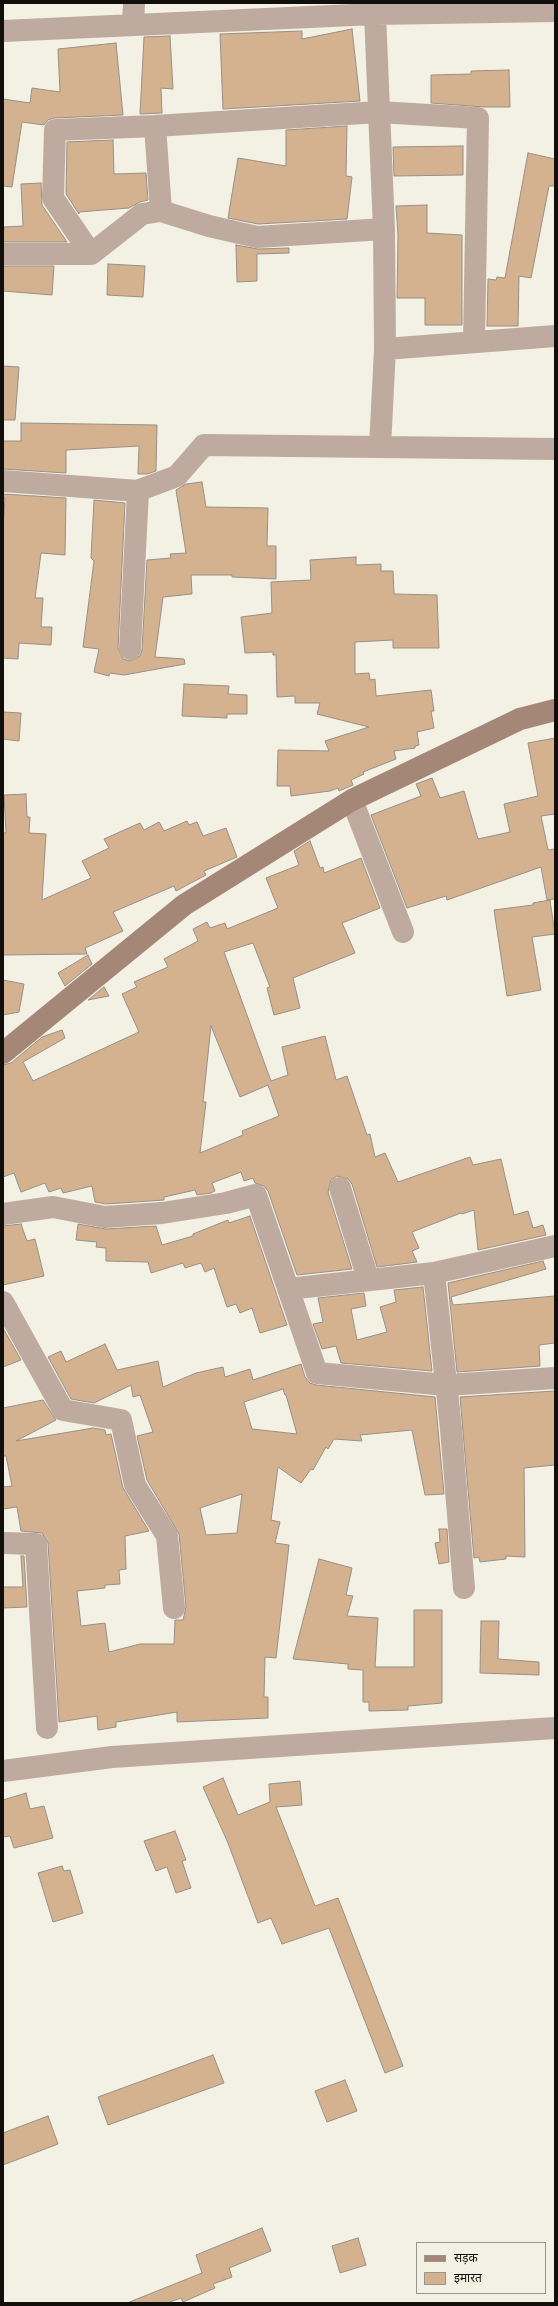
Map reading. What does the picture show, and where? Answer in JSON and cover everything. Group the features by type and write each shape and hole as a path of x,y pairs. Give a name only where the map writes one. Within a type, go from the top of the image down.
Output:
{"street":[{"path":"133,25 134,3"},
{"path":"3,31 375,14 555,11"},
{"path":"375,14 384,229 386,349 380,447"},
{"path":"90,254 53,198 55,130 155,126 379,112 478,118 474,342"},
{"path":"155,126 161,210"},
{"path":"3,254 90,254 142,214 161,210 209,226 257,237 384,229"},
{"path":"386,349 555,336"},
{"path":"3,481 137,491 177,476 204,445 555,449"},
{"path":"130,649 137,491"},
{"path":"3,1053 184,905 352,800 520,719 555,710"},
{"path":"352,800 403,932"},
{"path":"340,1188 368,1279"},
{"path":"3,1214 53,1207 105,1217 162,1213 226,1203 256,1196 317,1373 446,1385 555,1378"},
{"path":"288,1289 368,1279 434,1273 555,1246"},
{"path":"434,1273 446,1385 464,1588"},
{"path":"3,1302 63,1410 121,1420 135,1485 166,1536 174,1608"},
{"path":"3,1543 36,1544 47,1728"},
{"path":"3,1770 112,1757 555,1728"}],"building":[{"path":"352,29 360,101 223,109 220,34 302,31 302,39"},
{"path":"170,36 173,89 161,88 162,113 140,114 144,37"},
{"path":"116,43 123,115 54,118 48,120 44,125 22,122 12,187 3,186 3,99 30,103 32,88 60,92 58,49"},
{"path":"509,70 510,107 484,107 431,103 431,75 471,74 471,71"},
{"path":"347,126 346,176 352,177 347,219 258,224 228,218 238,158 286,166 286,130"},
{"path":"113,140 114,174 146,173 148,200 140,202 129,208 79,212 79,214 66,194 67,142"},
{"path":"463,146 463,175 394,176 393,147"},
{"path":"528,153 555,159 555,186 549,186 531,278 519,276 518,326 487,326 488,279 496,280 497,277 505,278"},
{"path":"41,183 42,205 67,242 3,242 4,227 23,226 21,184"},
{"path":"427,205 427,233 462,235 462,325 425,325 425,298 397,298 398,235 396,206"},
{"path":"236,245 258,249 289,248 289,253 257,254 257,281 237,282"},
{"path":"108,264 145,266 143,297 107,295"},
{"path":"3,266 54,266 52,295 3,291"},
{"path":"3,366 19,367 15,420 3,420"},
{"path":"21,423 157,425 156,471 147,474 138,474 139,446 66,450 66,473 3,469 3,441 21,441"},
{"path":"202,482 206,507 268,508 267,546 276,546 276,579 232,577 232,575 191,575 192,594 163,597 155,657 184,659 185,664 124,675 110,673 109,676 94,672 99,649 83,647 94,561 91,558 94,500 125,503 118,648 123,659 130,661 140,656 142,650 147,560 171,558 170,554 186,553 176,490 186,484"},
{"path":"3,494 66,498 65,555 41,553 35,598 43,598 41,627 52,627 51,645 19,643 18,659 3,658 3,528 5,498 3,498"},
{"path":"356,557 356,565 381,564 381,571 393,571 394,594 437,595 439,648 393,648 393,640 355,642 355,674 369,673 370,680 375,679 376,696 431,690 434,711 431,711 434,728 417,732 419,745 415,746 415,748 394,751 396,759 363,772 364,774 351,780 353,785 339,791 338,788 330,791 291,796 290,786 277,786 278,750 329,751 325,741 369,727 317,714 320,703 295,703 295,696 277,697 276,655 273,655 273,652 245,653 241,617 272,613 271,582 311,580 310,560"},
{"path":"184,684 229,686 228,694 247,695 247,714 227,714 227,718 182,716"},
{"path":"3,712 21,713 19,741 3,739"},
{"path":"555,738 555,814 541,816 548,850 555,849 555,899 547,900 541,867 447,900 446,896 407,908 371,815 421,796 416,784 432,778 440,798 464,791 478,839 510,832 504,804 538,796 528,743"},
{"path":"26,794 27,817 30,817 29,833 46,834 42,900 91,878 82,861 109,848 104,839 140,823 144,830 159,822 164,831 187,821 189,825 197,822 203,836 226,828 237,857 204,871 206,875 176,891 174,886 113,912 123,931 85,948 87,954 3,955 3,833 6,833 4,795"},
{"path":"310,841 320,868 323,867 324,873 361,858 380,908 342,923 355,953 293,978 300,1008 274,1015 267,988 270,987 253,943 224,952 271,1081 288,1075 282,1047 325,1036 336,1080 347,1076 367,1135 370,1134 375,1157 385,1153 398,1182 470,1157 473,1165 501,1159 514,1215 528,1211 533,1228 543,1225 546,1235 478,1250 474,1210 461,1213 412,1232 419,1248 412,1251 417,1262 377,1267 352,1184 348,1179 337,1176 331,1180 328,1192 352,1269 297,1275 268,1191 264,1186 255,1183 253,1178 244,1181 241,1172 212,1183 215,1191 211,1193 197,1195 195,1190 164,1197 164,1200 106,1204 95,1202 92,1186 63,1193 61,1188 49,1192 45,1183 21,1192 14,1173 3,1177 3,1065 11,1063 42,1037 62,1030 65,1038 23,1062 33,1081 139,1032 122,994 137,987 134,982 168,967 164,959 198,941 193,929 207,922 210,928 225,923 227,929 278,908 266,878 299,865 294,851","holes":["211,1026 240,1097 268,1085 279,1116 242,1131 243,1135 200,1153 206,1102 203,1102"]},
{"path":"550,900 555,934 532,937 541,990 507,996 494,910 533,905 533,903"},
{"path":"88,955 92,964 65,986 58,973"},
{"path":"3,980 24,984 19,1012 3,1015"},
{"path":"104,987 109,996 88,1000"},
{"path":"250,1216 287,1325 260,1333 252,1308 240,1313 236,1304 227,1307 214,1268 205,1272 201,1263 185,1268 183,1263 151,1273 148,1262 106,1261 106,1248 96,1247 97,1242 76,1240 78,1224 106,1229 156,1226 162,1245 193,1236 193,1234 228,1220 229,1223"},
{"path":"21,1224 27,1241 35,1239 44,1276 3,1285 3,1226"},
{"path":"543,1261 546,1269 451,1297 453,1305 555,1296 555,1343 539,1345 540,1366 457,1372 448,1283"},
{"path":"423,1287 432,1371 341,1363 336,1346 322,1349 313,1324 323,1322 318,1298 364,1293 366,1306 351,1309 357,1340 387,1332 380,1307 396,1302 394,1290"},
{"path":"3,1328 21,1360 3,1367"},
{"path":"105,1344 117,1370 158,1361 163,1387 196,1373 223,1367 225,1377 250,1369 253,1380 301,1364 305,1377 310,1383 316,1385 435,1397 444,1494 425,1495 412,1430 360,1435 362,1441 334,1439 328,1449 326,1447 313,1470 311,1469 301,1483 278,1467 271,1520 280,1522 275,1543 289,1545 276,1658 265,1657 264,1697 268,1697 268,1718 177,1722 177,1712 116,1722 116,1727 98,1730 97,1716 59,1722 48,1543 42,1533 21,1531 17,1507 3,1509 3,1487 12,1486 6,1456 3,1456 3,1408 43,1400 56,1420 16,1441 93,1428 105,1430 106,1435 111,1434 123,1488 149,1531 125,1536 126,1569 119,1570 120,1584 105,1585 105,1588 77,1591 81,1626 105,1623 109,1652 140,1644 174,1644 175,1620 183,1620 186,1607 179,1534 147,1480 137,1436 153,1432 140,1395 133,1397 131,1385 94,1403 71,1399 48,1357 61,1351 66,1362","holes":["283,1389 297,1434 252,1429 244,1402","242,1494 237,1533 206,1535 200,1508"]},
{"path":"555,1391 555,1465 524,1468 525,1557 506,1556 506,1559 480,1562 479,1557 474,1558 460,1397"},
{"path":"439,1529 447,1529 449,1562 439,1564 435,1543 440,1542"},
{"path":"21,1556 24,1556 27,1607 3,1608 3,1587 23,1587"},
{"path":"319,1559 352,1568 346,1595 353,1596 347,1616 378,1618 375,1667 414,1667 414,1610 442,1610 442,1703 408,1706 408,1710 369,1711 369,1702 363,1702 363,1670 348,1669 348,1664 293,1659"},
{"path":"481,1621 499,1621 498,1659 539,1662 539,1675 480,1673"},
{"path":"223,1778 238,1815 270,1802 269,1784 300,1781 302,1805 276,1807 315,1906 338,1898 403,2066 385,2073 329,1928 282,1944 271,1918 258,1923 228,1843 203,1787"},
{"path":"26,1793 30,1809 44,1806 53,1838 14,1848 10,1836 3,1837 3,1800"},
{"path":"175,1831 186,1860 182,1861 191,1888 176,1893 167,1867 156,1871 144,1841"},
{"path":"62,1866 64,1871 70,1870 83,1913 53,1922 38,1873"},
{"path":"213,2055 224,2083 108,2125 98,2097"},
{"path":"345,2080 357,2111 327,2122 315,2091"},
{"path":"48,2116 58,2144 3,2165 3,2133"},
{"path":"262,2228 271,2251 229,2268 232,2277 213,2284 215,2288 183,2302 181,2298 167,2303 127,2303 202,2273 196,2255"},
{"path":"358,2238 366,2265 340,2273 332,2246"}]}
